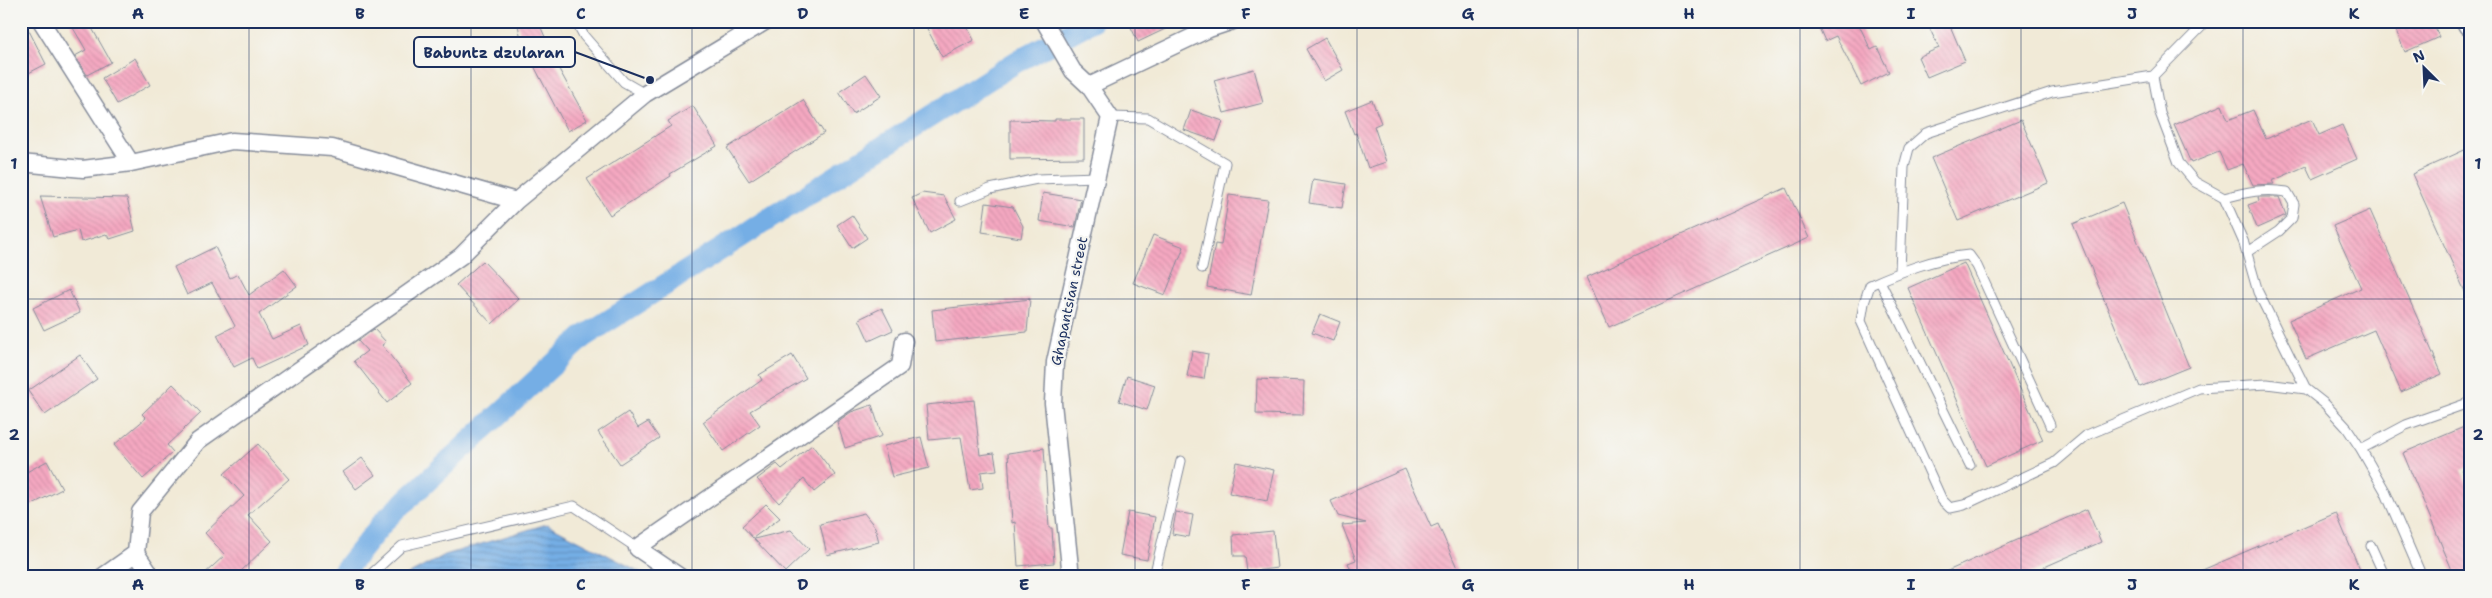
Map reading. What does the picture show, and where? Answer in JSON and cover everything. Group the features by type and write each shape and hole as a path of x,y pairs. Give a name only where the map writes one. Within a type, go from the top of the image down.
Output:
{"street":[{"path":"41,21 131,163"},
{"path":"152,577 136,553 140,512 198,441 460,256 516,201 645,94 766,21"},
{"path":"1044,21 1073,71 1089,86 1110,117"},
{"path":"1089,86 1209,29 1233,21"},
{"name":"Ghapantsian street","path":"1071,577 1053,403 1054,362 1110,117"},
{"path":"21,166 21,162 83,169 131,163 232,141 332,148 516,201"},
{"path":"680,577 637,548 900,366 904,342"},
{"path":"102,577 136,553"}],"lane":[{"path":"576,21 584,36 624,82 645,94"},
{"path":"1900,272 1904,168 1909,148 1926,133 2052,92 2153,76 2207,21"},
{"path":"2153,76 2160,113 2179,163 2195,182 2224,198 2246,252 2258,292 2306,389 2325,404 2342,422 2361,449 2385,491 2422,577"},
{"path":"1110,117 1148,118 1225,163 1202,268"},
{"path":"960,201 990,189 1037,178 1097,177"},
{"path":"2224,198 2253,190 2269,189 2286,192 2294,204 2292,218 2279,231 2246,252"},
{"path":"2050,425 1977,266 1969,255 1952,256 1900,272 1870,285 1861,321 1942,500 1950,508 1964,505 2054,463 2087,435 2199,388 2267,384 2306,389"},
{"path":"1880,281 1970,465"},
{"path":"2361,449 2406,425 2471,402"},
{"path":"1154,577 1181,461"},
{"path":"368,577 402,546 574,506 637,548"},
{"path":"2371,546 2385,577"}],"water":[{"path":"547,524 650,577 404,577 445,555"}],"building":[{"path":"21,21 24,21 46,64 21,77"},
{"path":"69,21 88,21 111,62 87,75 75,56 86,50"},
{"path":"517,21 538,21 560,71 587,120 568,131 522,43"},
{"path":"923,21 964,21 974,40 942,57"},
{"path":"1128,21 1182,21 1138,42"},
{"path":"1816,21 1867,21 1859,25 1871,50 1877,47 1889,72 1861,86 1836,36 1825,41"},
{"path":"1926,21 1948,21 1965,61 1927,77 1918,57 1939,48"},
{"path":"2392,21 2432,21 2439,37 2405,52"},
{"path":"1325,38 1343,70 1324,81 1306,49"},
{"path":"135,58 150,85 117,104 102,78"},
{"path":"1254,69 1263,103 1224,113 1214,80"},
{"path":"866,74 881,96 853,114 839,92"},
{"path":"803,100 824,133 749,181 727,148"},
{"path":"1372,100 1381,123 1374,126 1386,162 1368,168 1356,133 1354,134 1345,111"},
{"path":"2222,105 2228,120 2253,110 2266,139 2312,119 2319,135 2342,125 2357,159 2312,179 2306,166 2272,181 2274,184 2253,185 2243,164 2227,170 2219,152 2191,163 2174,125"},
{"path":"693,106 717,146 670,174 671,176 610,215 587,179 671,126 668,121"},
{"path":"1191,110 1223,121 1216,141 1184,130"},
{"path":"1055,119 1084,119 1084,158 1010,159 1010,120 1055,121"},
{"path":"2021,120 2048,183 1958,221 1931,158"},
{"path":"2471,147 2471,305 2412,174"},
{"path":"1313,179 1346,184 1342,208 1309,203"},
{"path":"1786,188 1809,238 1609,327 1587,277"},
{"path":"922,193 944,196 956,219 930,233 912,198"},
{"path":"1043,193 1081,199 1075,227 1039,221"},
{"path":"1229,195 1268,200 1251,295 1207,287 1215,244 1221,245"},
{"path":"40,196 127,198 135,231 110,239 106,234 81,242 78,230 53,237"},
{"path":"2258,197 2279,197 2286,215 2257,228 2248,205 2259,201"},
{"path":"986,203 1013,207 1023,226 1021,238 982,232"},
{"path":"2122,203 2189,367 2140,387 2073,224"},
{"path":"2370,210 2442,374 2401,392 2374,330 2306,359 2289,320 2361,288 2333,226"},
{"path":"852,215 867,238 852,248 837,225"},
{"path":"1153,235 1184,247 1165,295 1133,283"},
{"path":"215,247 230,278 238,274 249,295 284,269 297,286 259,314 272,339 301,326 309,345 257,369 252,358 234,367 217,335 235,326 212,283 187,295 174,267"},
{"path":"483,261 519,299 492,324 456,285"},
{"path":"1964,263 2043,440 1986,466 1908,288"},
{"path":"69,290 80,313 44,330 33,308"},
{"path":"1030,299 1027,332 935,342 932,310"},
{"path":"882,308 893,330 869,341 859,319"},
{"path":"1320,314 1340,322 1333,341 1312,333"},
{"path":"374,329 386,342 382,345 412,383 387,403 354,361 367,351 358,341"},
{"path":"1192,351 1208,354 1204,379 1187,376"},
{"path":"80,355 97,379 45,415 28,391"},
{"path":"792,355 806,378 750,411 760,425 723,451 703,422 762,380 759,375"},
{"path":"1127,376 1155,385 1147,410 1119,401"},
{"path":"1257,379 1304,381 1303,415 1256,414"},
{"path":"173,384 201,413 167,445 173,452 143,479 114,445 146,418 142,414"},
{"path":"974,400 980,455 994,453 997,470 981,472 983,488 970,490 961,437 929,440 926,405"},
{"path":"872,405 882,436 845,448 837,422 851,412"},
{"path":"628,412 638,428 648,422 659,438 620,464 598,432"},
{"path":"2471,424 2471,466 2461,470 2471,494 2471,577 2455,577 2403,453"},
{"path":"921,437 929,468 892,477 884,446"},
{"path":"258,444 289,479 248,515 272,541 235,577 201,577 225,555 205,533 244,496 224,474"},
{"path":"812,445 835,475 814,492 804,479 779,503 757,479 777,464 782,469"},
{"path":"1044,448 1049,528 1052,528 1054,563 1018,566 1015,522 1012,523 1008,453"},
{"path":"362,458 375,475 356,489 343,472"},
{"path":"47,461 62,489 21,510 21,475"},
{"path":"1236,462 1274,470 1267,501 1229,493"},
{"path":"1405,469 1431,527 1438,524 1461,577 1354,577 1348,563 1356,560 1342,525 1366,523 1338,516 1331,501"},
{"path":"766,504 780,518 753,538 742,526"},
{"path":"2087,509 2101,542 2022,577 1934,577"},
{"path":"1128,512 1155,517 1147,560 1120,555"},
{"path":"1176,512 1193,515 1189,537 1172,534"},
{"path":"864,513 875,527 879,542 827,555 820,524"},
{"path":"2336,513 2363,577 2186,577"},
{"path":"791,530 809,549 785,572 754,539"},
{"path":"1273,531 1277,568 1247,572 1245,556 1234,556 1233,535"}],"waterway":[{"path":"339,577 385,520 583,337 1016,62 1092,21"}],"place":[{"name":"Babuntz dzularan","path":"650,80"}]}
